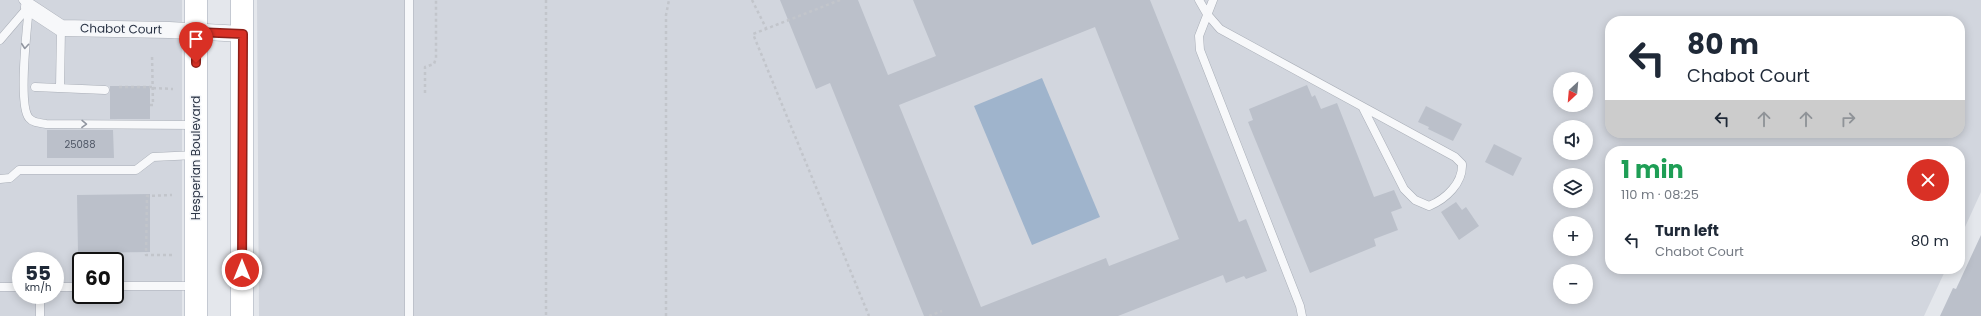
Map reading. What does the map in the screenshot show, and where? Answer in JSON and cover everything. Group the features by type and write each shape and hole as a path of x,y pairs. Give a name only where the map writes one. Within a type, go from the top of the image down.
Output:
{"main road":[{"name":"Hesperian Boulevard","path":"196,0 196,316"},
{"path":"242,0 242,316"}],"street":[{"path":"28,2 61,28"},
{"name":"Chabot Court","path":"61,28 243,34"}],"lane":[{"path":"408,0 409,316"},
{"path":"1199,0 1207,14 1220,29 1455,157 1462,164 1462,173 1458,182 1438,202 1429,206 1415,200 1404,189 1363,108"},
{"path":"1213,0 1199,36 1200,50 1241,152 1300,306 1302,316"},
{"path":"0,40 28,2"},
{"path":"28,2 24,109 29,118 36,123 46,124 197,125"},
{"path":"60,88 61,28"},
{"path":"35,87 105,90"},
{"path":"0,178 10,178 19,170 136,170 153,157 196,155"},
{"path":"124,286 196,286"},
{"path":"0,287 12,287"},
{"path":"40,304 40,316"}],"path":[{"path":"425,98 425,67 434,64 436,58 436,0"},
{"path":"546,0 546,316"},
{"path":"666,316 666,15 669,0"},
{"path":"752,0 766,28"},
{"path":"840,0 753,34 869,316"},
{"path":"150,105 153,105 152,54"},
{"path":"105,90 112,87 173,89"},
{"path":"172,195 147,196 146,255 172,255"},
{"path":"929,316 942,311"}],"shaded area":[{"path":"0,0 182,0 182,316 0,316"},
{"path":"257,0 1981,0 1981,192 1965,227 1965,146 1605,146 1605,274 1944,274 1924,316 259,316"}],"water":[{"path":"1042,78 1100,217 1032,245 974,106"}],"building":[{"path":"780,0 858,0 888,75 936,56 913,0 1150,0 1239,222 1246,219 1267,271 1246,279 1244,276 1226,283 1223,275 1118,316 924,316 830,83 816,89","holes":["1095,27 1179,239 1109,266 1106,258 981,307 899,105"]},
{"path":"1307,85 1312,97 1315,95 1321,109 1337,103 1374,197 1394,190 1402,208 1391,212 1398,230 1374,239 1376,246 1310,273 1248,122 1253,120 1249,109"},
{"path":"110,86 150,86 150,119 110,119"},
{"path":"1426,106 1462,124 1453,141 1428,129 1429,127 1418,122"},
{"path":"47,130 113,130 114,158 47,158"},
{"path":"1494,144 1522,158 1513,176 1485,162"},
{"path":"150,194 150,252 78,252 77,195"},
{"path":"1456,202 1462,210 1466,207 1479,226 1459,240 1441,212"},
{"path":"1981,235 1981,316 1940,316 1953,288 1956,289 1963,274 1965,274 1965,270"}],"route":[{"path":"196,63 196,32 243,34 242,270"}]}
